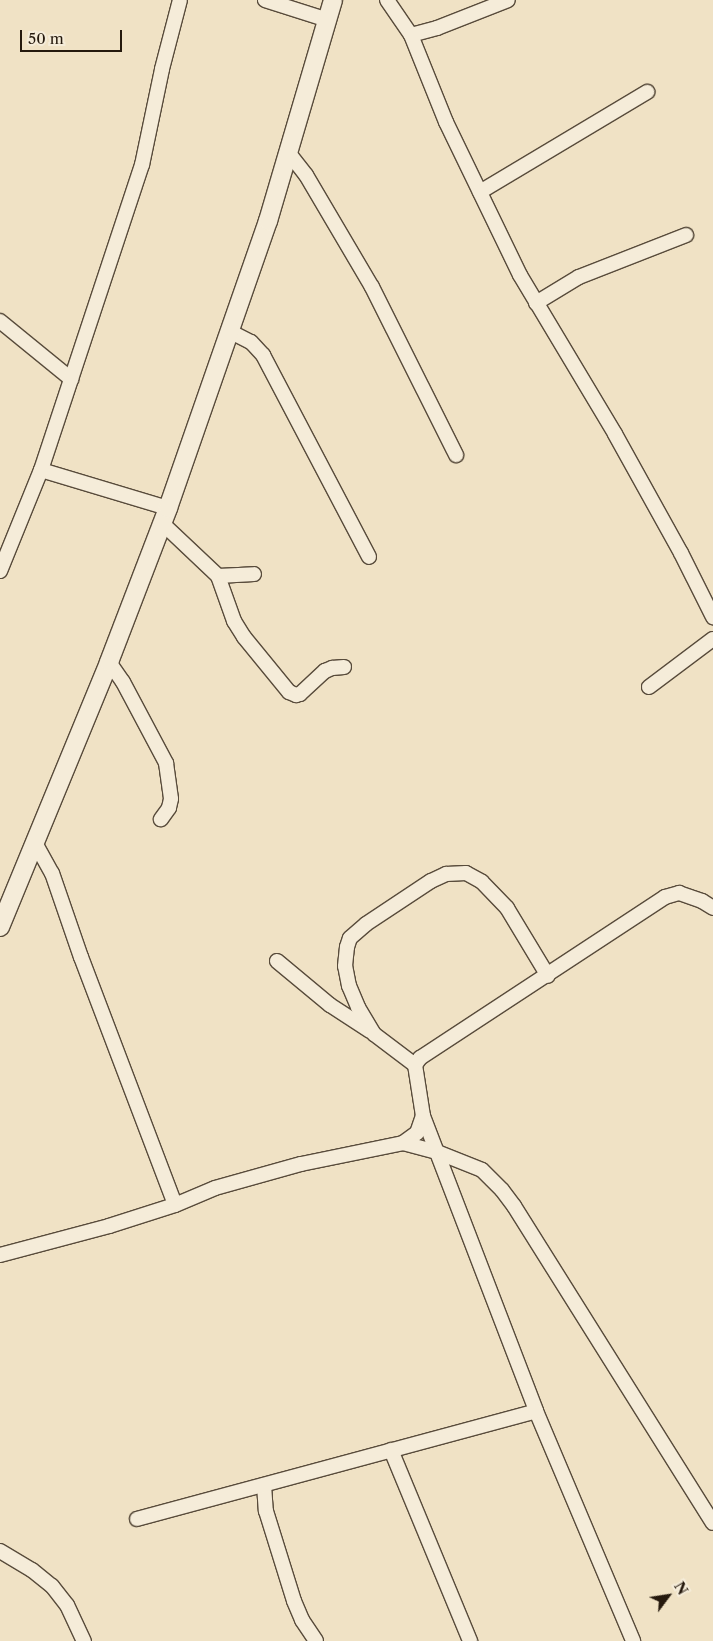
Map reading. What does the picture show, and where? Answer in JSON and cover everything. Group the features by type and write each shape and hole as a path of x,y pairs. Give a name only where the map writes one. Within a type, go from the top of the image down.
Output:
{"street":[{"path":"0,571 41,470 142,165 164,61 180,0"},
{"path":"265,0 328,20"},
{"path":"0,927 109,662 165,515 231,332 268,221 333,0"},
{"path":"387,0 411,35 446,122 520,275 615,434 682,553 713,617"},
{"path":"411,35 445,25 508,0"},
{"path":"480,192 647,92"},
{"path":"288,152 306,176 372,287 456,455"},
{"path":"536,303 579,276 686,235"},
{"path":"0,321 72,379"},
{"path":"231,332 251,342 263,355 369,557"},
{"path":"41,470 165,515 218,576 234,621 244,637 289,692 296,695 300,694 325,671 344,667"},
{"path":"218,576 254,574"},
{"path":"649,687 713,640"},
{"path":"109,662 123,682 166,763 171,798 169,808 161,819"},
{"path":"34,841 52,873 81,957 175,1204"},
{"path":"374,1034 358,1007 349,986 345,966 350,938 396,904 446,874 466,873 482,882 496,895 507,908 548,976"},
{"path":"415,1065 420,1058 452,1036 548,976 670,895 679,893 692,897 713,908"},
{"path":"277,961 330,1004 415,1065 423,1116 536,1411 633,1641"},
{"path":"0,1255 100,1229 175,1204 215,1188 301,1164 403,1143 417,1133 423,1116"},
{"path":"403,1143 437,1152 482,1170 514,1206 713,1522"},
{"path":"137,1520 536,1411"},
{"path":"391,1450 470,1641"},
{"path":"264,1485 266,1511 294,1601 302,1620 316,1641"},
{"path":"0,1551 32,1570 52,1586 67,1605 84,1641"}]}
